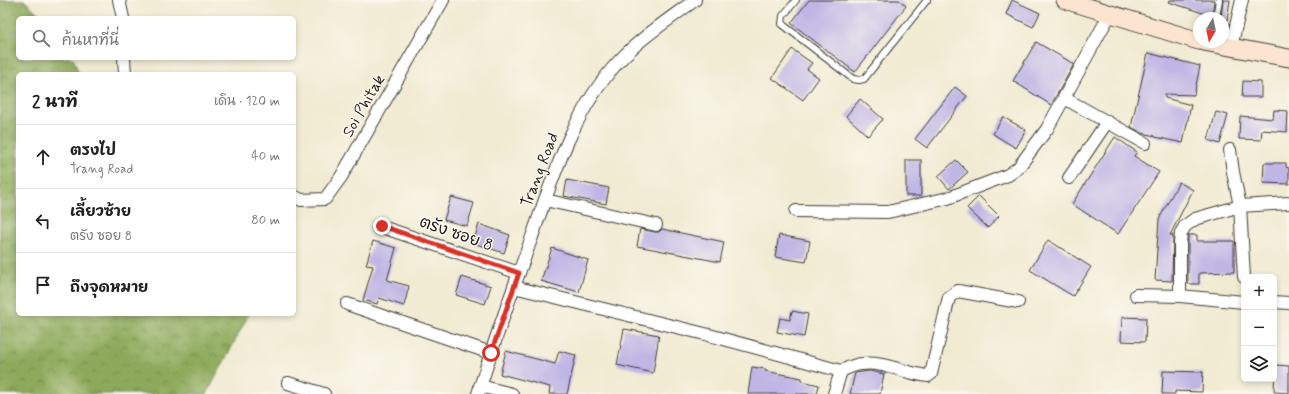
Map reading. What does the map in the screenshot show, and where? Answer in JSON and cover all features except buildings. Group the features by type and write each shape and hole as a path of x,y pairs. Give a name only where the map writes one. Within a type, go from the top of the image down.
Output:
{"street":[{"path":"119,0 123,16"},
{"name":"Soi Phitak","path":"296,197 301,200 325,199 341,177 443,0"},
{"name":"Trang Road","path":"479,390 545,200 571,132 592,95 612,68 638,42 695,0"},
{"path":"1065,0 1193,38"},
{"path":"1242,0 1231,47 1289,58"},
{"path":"796,212 888,212 948,198 1008,175 1018,168 1047,129 1110,14"},
{"path":"124,60 125,72"},
{"path":"1064,98 1145,144"},
{"path":"1069,178 1107,122"},
{"path":"1230,150 1240,206 1244,274"},
{"path":"545,200 656,225"},
{"path":"1180,296 1180,243 1181,233 1186,226 1195,219 1240,206 1289,203"},
{"name":"ตรัง ซอย 8","path":"382,226 519,273"},
{"path":"514,287 709,335 841,370 862,364 876,364 928,376 931,374 949,297 953,293 958,291 1018,302"},
{"path":"1136,296 1180,296 1241,302"},
{"path":"1277,302 1289,303"},
{"path":"347,304 491,353"},
{"path":"834,394 841,370"},
{"path":"288,383 324,394"},
{"path":"479,390 512,394"}],"lane":[{"path":"796,0 783,16 782,24 852,79 859,80 864,78 927,0"},
{"path":"1217,12 1219,0"}],"green space":[{"path":"0,0 24,0 41,16 16,16 16,60 74,60 78,72 16,72 16,316 248,316 207,394 0,394"}],"route":[{"path":"382,226 519,273 491,353"}]}
